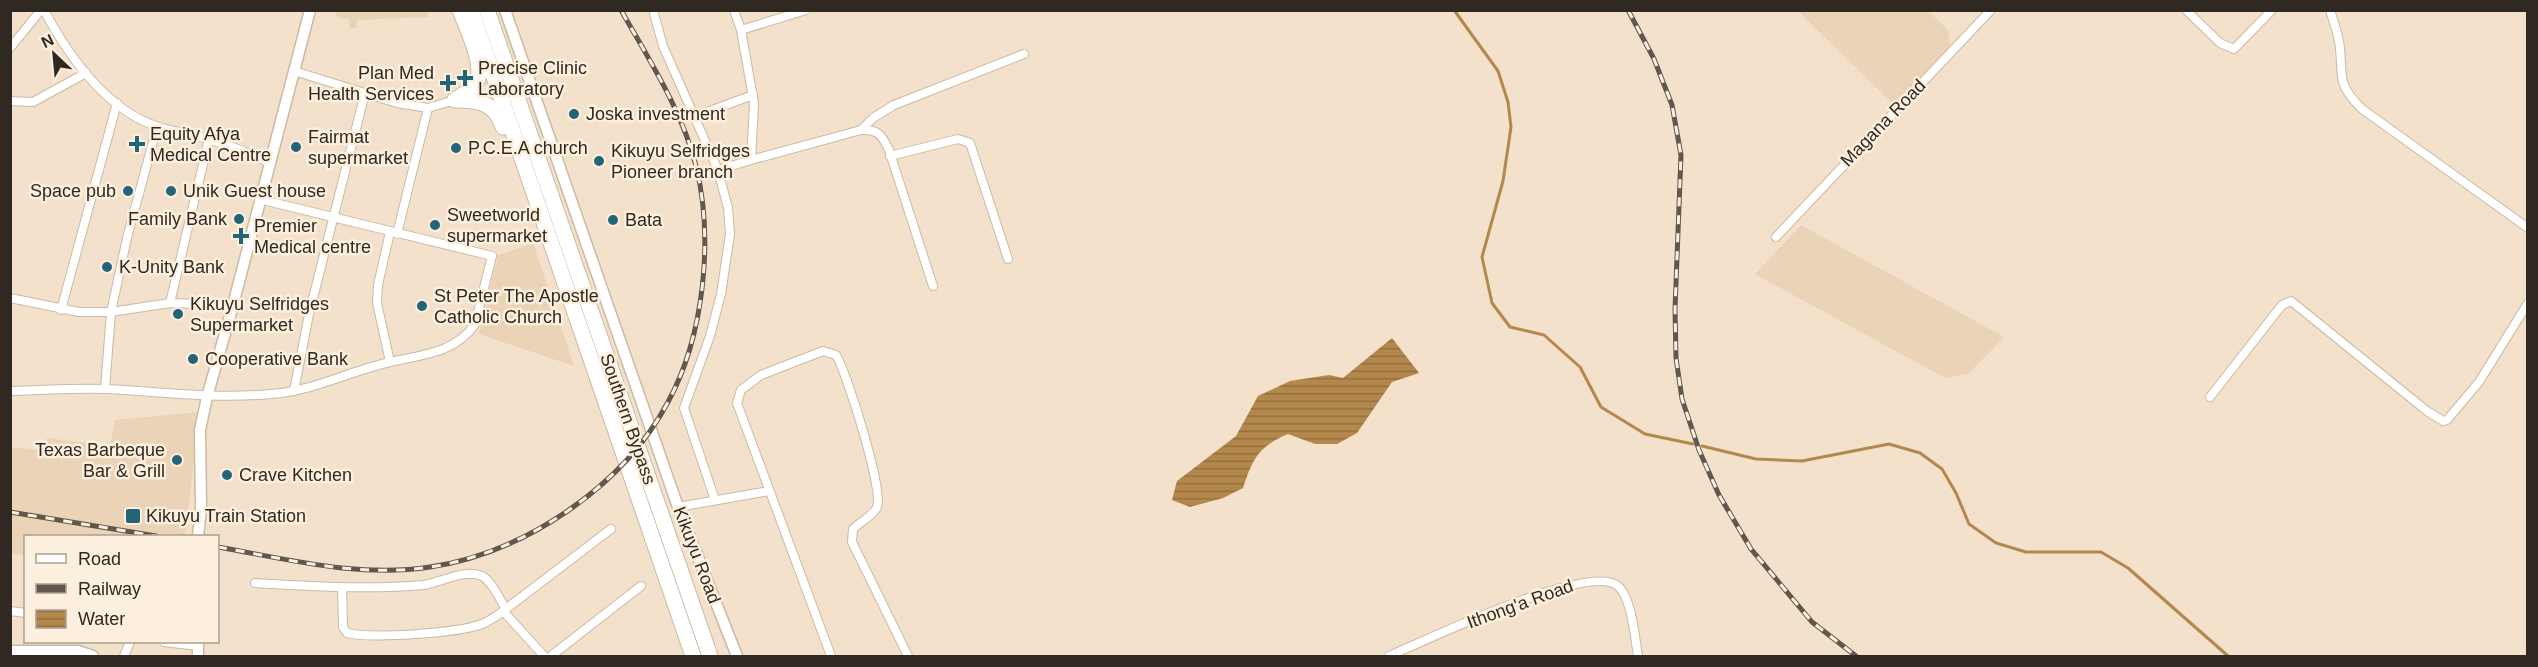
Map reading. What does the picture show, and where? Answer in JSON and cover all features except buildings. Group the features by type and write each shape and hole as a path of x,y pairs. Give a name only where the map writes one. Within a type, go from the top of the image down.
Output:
{"highway":[{"path":"455,100 471,88 479,73 478,60 460,10"},
{"name":"Southern Bypass","path":"471,10 693,657"},
{"name":"Southern Bypass","path":"487,10 710,657"},
{"path":"455,100 477,101 493,107 501,122 522,186 527,195 538,204"}],"main road":[{"path":"198,535 201,509 200,430 207,397 271,164 310,10"},
{"name":"Kikuyu Road","path":"505,10 678,507 702,573 737,657"},
{"path":"10,651 71,654 85,652 93,657"}],"street":[{"path":"10,48 42,10 67,49 86,73 102,92 127,111 158,127 209,139 271,164"},
{"path":"653,10 663,46 718,170 730,220 727,265 710,336 684,408 715,500"},
{"path":"734,10 741,30 753,95 751,160"},
{"path":"741,30 806,10"},
{"name":"Magana Road","path":"1776,237 1991,10"},
{"path":"2186,10 2220,43 2234,49 2272,10"},
{"path":"2330,10 2339,43 2340,76 2349,96 2362,109 2528,228"},
{"path":"861,130 873,118 894,105 1024,54"},
{"path":"294,71 397,103 428,108 455,100"},
{"path":"10,101 33,102 86,73"},
{"path":"294,391 309,314 365,93"},
{"path":"696,116 753,95"},
{"path":"61,310 117,103"},
{"path":"390,362 377,303 378,285 428,108"},
{"path":"105,389 111,312 127,238 158,127"},
{"path":"718,170 861,130 873,129 879,133 890,156 933,286"},
{"path":"170,303 209,139"},
{"path":"890,156 958,139 970,143 1008,259"},
{"path":"10,391 105,389 207,397 294,391 390,362 424,356 452,345 469,333 480,311 492,256 260,199"},
{"path":"10,298 61,310 111,312 170,303 233,305"},
{"path":"2210,397 2282,305 2291,301 2427,411 2444,421 2479,382 2528,303"},
{"path":"831,657 738,411 738,397 748,384 761,375 823,351 836,355 849,381 860,416 878,504 876,509 854,529 852,542 906,654 896,657"},
{"path":"678,507 769,491"},
{"path":"342,587 343,627 346,632 357,635 387,636 468,628 483,624 505,610 611,529"},
{"path":"255,583 390,588 431,584 455,577 475,575 486,580 505,610 544,657"},
{"name":"Ithong'a Road","path":"1389,657 1505,607 1553,590 1586,581 1607,581 1618,585 1623,592 1629,607 1638,657"},
{"path":"551,657 641,586"},
{"path":"124,657 130,643"},
{"path":"170,643 198,648"}],"shaded area":[{"path":"337,10 427,11 428,17 357,20 356,28 349,28 349,19 342,19 336,15"},
{"path":"1798,11 1928,11 1948,30 1951,49 1894,105"},
{"path":"1801,225 2004,337 1968,374 1945,378 1755,274"},
{"path":"533,243 574,366 479,334 498,255"},
{"path":"200,412 185,535 24,535 24,555 11,553 10,447 44,450 47,438 110,446 115,420"}],"water":[{"path":"1392,338 1419,373 1392,382 1357,433 1337,444 1315,444 1288,434 1270,444 1258,455 1243,488 1223,498 1190,507 1172,500 1177,481 1236,436 1258,396 1290,381 1329,375 1343,378"}],"waterway":[{"path":"1454,10 1498,71 1508,102 1511,127 1503,181 1482,257 1492,303 1510,327 1544,335 1580,367 1601,407 1645,434 1693,444"},
{"path":"1702,446 1756,459 1802,461 1889,444 1920,453 1942,469 1956,493 1969,524 1996,543 2026,552 2101,552 2128,568 2228,656"}],"railway":[{"path":"219,547 350,569 403,570 465,559 501,547 535,531 567,511 598,488 625,462 649,433 668,402 690,348 702,287 705,255 704,224 701,194 690,145 674,105 621,10"},
{"path":"1628,10 1654,59 1672,105 1681,155 1675,309 1676,358 1682,399 1699,450 1719,495 1751,549 1812,622 1856,656"},
{"path":"10,512 150,535"}],"place":[{"name":"Precise Clinic Laboratory","path":"465,78"},
{"name":"Plan Med Health Services","path":"448,83"},
{"name":"Joska investment","path":"574,114"},
{"name":"Equity Afya Medical Centre","path":"137,144"},
{"name":"Fairmat supermarket","path":"296,147"},
{"name":"P.C.E.A church","path":"456,148"},
{"name":"Kikuyu Selfridges Pioneer branch","path":"599,161"},
{"name":"Space pub","path":"128,191"},
{"name":"Unik Guest house","path":"171,191"},
{"name":"Family Bank","path":"239,219"},
{"name":"Bata","path":"613,220"},
{"name":"Sweetworld supermarket","path":"435,225"},
{"name":"Premier Medical centre","path":"241,236"},
{"name":"K-Unity Bank","path":"107,267"},
{"name":"St Peter The Apostle Catholic Church","path":"422,306"},
{"name":"Kikuyu Selfridges Supermarket","path":"178,314"},
{"name":"Cooperative Bank","path":"193,359"},
{"name":"Texas Barbeque Bar & Grill","path":"177,460"},
{"name":"Crave Kitchen","path":"227,475"},
{"name":"Kikuyu Train Station","path":"133,516"}]}
